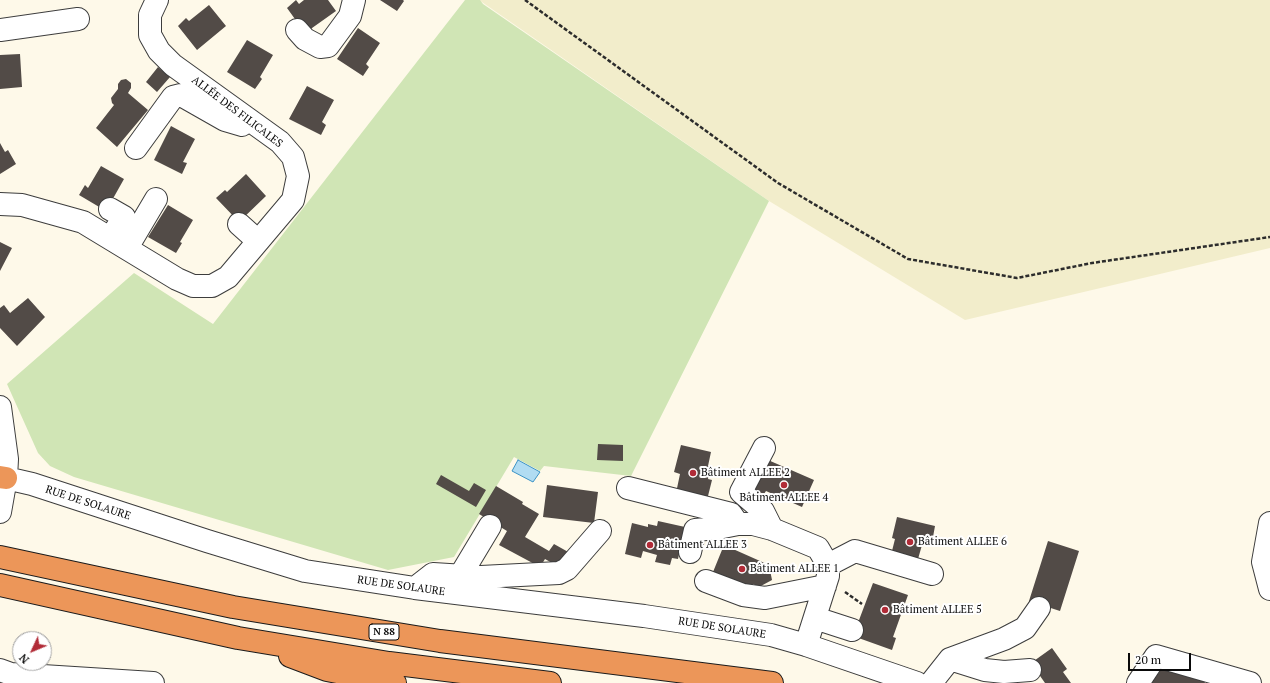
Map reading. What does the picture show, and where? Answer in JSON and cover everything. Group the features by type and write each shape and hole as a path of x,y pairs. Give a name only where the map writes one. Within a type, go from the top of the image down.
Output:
{"highway":[{"name":"N 88","path":"0,557 233,607 440,641 772,683"},
{"path":"0,585 238,638 389,663 550,683"},
{"path":"238,638 327,670 395,683"}],"street":[{"name":"ALLÉE DES FILICALES","path":"0,204 22,205 83,222 177,279 193,286 212,286 228,277 292,200 298,176 293,157 280,142 173,65 159,51 150,35 150,15 157,0"},
{"path":"297,30 305,39 320,47 328,46 350,16 354,0"},
{"path":"0,30 78,19"},
{"path":"136,148 173,97 181,95 225,120 242,125 250,120"},
{"path":"119,243 156,199"},
{"path":"110,209 124,217 119,243"},
{"path":"239,224 258,241"},
{"path":"0,407 7,459 3,477 0,512"},
{"path":"764,448 741,492 768,520 818,548 824,580 819,619 806,645"},
{"name":"RUE DE SOLAURE","path":"3,477 32,484 305,571 415,588 644,616 771,635 806,645 917,683"},
{"path":"628,488 729,522 754,524 768,520"},
{"path":"690,552 695,530 729,522"},
{"path":"1270,523 1263,562 1270,589"},
{"path":"470,572 490,526"},
{"path":"415,588 433,574 470,572 560,573 567,569 600,531"},
{"path":"706,580 743,595 764,598 824,580 855,551 932,574"},
{"path":"932,683 962,659 1025,628 1039,608"},
{"path":"819,619 852,630"},
{"path":"1138,683 1156,656 1250,683"},
{"path":"962,659 985,670 1004,672 1030,670"},
{"path":"0,670 11,674 153,683"}],"path":[{"path":"525,0 778,183 908,259 1017,278 1092,263 1270,237"},
{"path":"824,580 862,604"}],"shaded area":[{"path":"479,0 1270,0 1270,248 965,320 769,201"}],"green space":[{"path":"465,0 480,0 483,4 769,201 631,476 544,466 540,471 514,457 454,557 388,570 74,477 50,466 38,453 7,384 134,273 213,324"}],"water":[{"path":"518,460 540,472 533,482 512,471"}],"building":[{"path":"296,0 299,4 304,0 328,0 336,11 305,33 287,8"},
{"path":"380,0 403,0 404,1 397,11"},
{"path":"209,5 226,26 197,50 178,26 186,18 189,21"},
{"path":"358,28 380,43 366,64 369,67 363,76 337,59"},
{"path":"247,40 273,55 260,77 262,79 255,89 227,72"},
{"path":"20,54 22,87 0,89 0,55"},
{"path":"158,67 170,77 157,92 146,82"},
{"path":"126,79 131,83 131,88 128,93 148,110 117,147 96,128 114,105 111,98 118,89 118,84 121,80"},
{"path":"307,86 334,100 322,122 326,125 321,135 289,119"},
{"path":"171,126 195,139 183,162 187,163 182,174 154,160"},
{"path":"0,143 5,152 8,150 16,164 0,174"},
{"path":"101,166 124,179 106,211 79,195 85,185 88,188"},
{"path":"246,174 266,196 239,222 216,198 225,190 227,192"},
{"path":"168,205 193,220 180,242 182,243 176,253 148,237"},
{"path":"0,242 12,248 0,271"},
{"path":"28,298 45,317 17,346 0,328 0,308 4,305 10,313"},
{"path":"598,444 623,445 623,461 597,460"},
{"name":"Bâtiment ALLEE 2","path":"681,445 711,452 708,466 711,466 708,479 712,480 707,500 676,493 680,474 674,472"},
{"name":"Bâtiment ALLEE 4","path":"768,460 814,480 802,507 766,491 764,494 754,490"},
{"path":"441,475 469,491 474,483 486,490 476,507 436,484"},
{"path":"547,485 598,492 594,523 543,517"},
{"path":"496,486 523,502 522,504 539,514 525,537 549,551 554,544 570,553 561,568 545,559 540,567 499,545 507,531 479,514"},
{"name":"Bâtiment ALLEE 6","path":"897,517 935,526 933,537 928,536 925,546 922,545 916,566 890,559 895,539 892,538"},
{"name":"Bâtiment ALLEE 3","path":"658,521 685,527 681,542 675,541 674,548 680,550 678,559 672,558 670,565 655,562 657,555 643,551 641,558 625,554 632,523 648,527 648,524 657,526"},
{"path":"1048,541 1079,551 1060,611 1029,601"},
{"name":"Bâtiment ALLEE 1","path":"724,545 769,565 772,580 759,587 753,584 750,589 713,572"},
{"name":"Bâtiment ALLEE 5","path":"873,583 908,595 893,637 896,638 892,650 853,636"},
{"path":"1052,648 1067,669 1063,672 1071,683 1045,683 1031,663"},
{"path":"1163,667 1204,680 1205,683 1151,683"}],"place":[{"name":"Bâtiment ALLEE 2","path":"693,473"},
{"name":"Bâtiment ALLEE 4","path":"784,485"},
{"name":"Bâtiment ALLEE 6","path":"910,542"},
{"name":"Bâtiment ALLEE 3","path":"650,545"},
{"name":"Bâtiment ALLEE 1","path":"742,569"},
{"name":"Bâtiment ALLEE 5","path":"885,610"}]}
